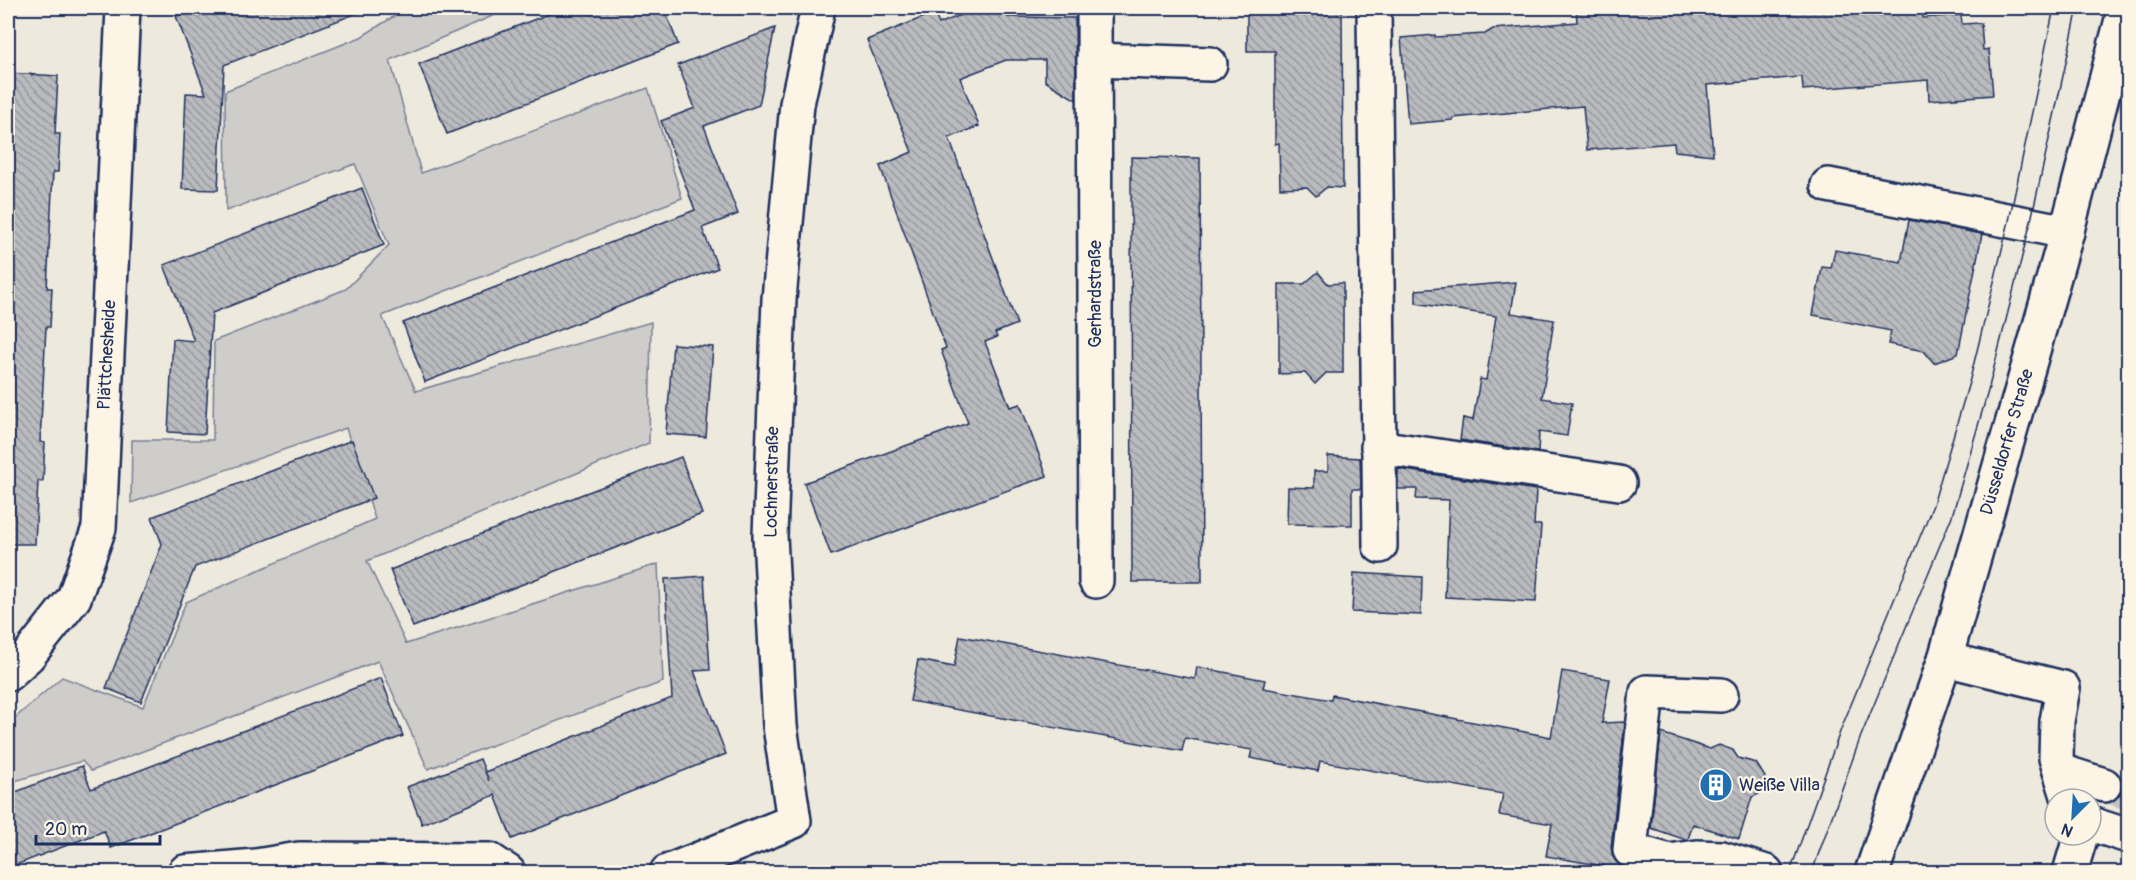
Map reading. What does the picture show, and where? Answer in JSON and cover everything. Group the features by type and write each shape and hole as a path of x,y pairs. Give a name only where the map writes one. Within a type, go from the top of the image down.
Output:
{"street":[{"name":"Plättchesheide","path":"8,674 28,656 74,598 99,528 123,8"},
{"name":"Lochnerstraße","path":"667,873 794,821 780,726 770,536 777,321 785,230 797,104 818,8"},
{"name":"Gerhardstraße","path":"1094,8 1095,581"},
{"path":"1374,8 1380,546"},
{"name":"Düsseldorfer Straße","path":"1872,873 1945,659 2067,232 2125,8"},
{"path":"1094,60 1209,64"},
{"path":"1828,185 2067,232"},
{"path":"1378,447 1619,483"},
{"path":"1945,659 2063,688 2056,730 2055,758 2064,785 2104,785"},
{"path":"1721,695 1647,692 1630,850 1669,861 1697,857 1722,858 1766,873"},
{"path":"2103,828 2128,836"},
{"path":"2070,873 2077,847"},
{"path":"185,873 299,859 490,860 508,873"}],"shaded area":[{"path":"407,8 511,8 390,60 421,173 648,88 682,198 382,316 416,391 651,322 649,443 367,561 406,644 658,564 663,682 428,769 378,661 91,771 82,761 8,783 8,724 62,677 143,707 186,602 375,519 346,428 131,503 132,440 213,440 214,341 346,289 389,245 355,164 226,211 225,91 361,37"}],"building":[{"path":"199,8 365,8 365,10 224,65 218,190 182,189 186,93 206,94 176,16"},
{"path":"564,8 664,8 678,44 447,134 419,64"},
{"path":"1247,8 1342,8 1343,188 1327,187 1316,196 1307,187 1280,188 1279,143 1275,144 1275,51 1247,51"},
{"path":"1576,8 1922,8 1923,18 1961,15 1962,24 1981,23 1983,50 1989,49 1993,95 1929,100 1928,80 1803,90 1802,77 1707,85 1713,155 1675,151 1674,143 1587,150 1583,106 1408,124 1401,38 1485,34 1493,29 1577,22"},
{"path":"934,13 939,24 963,14 1075,18 1076,100 1045,81 1045,60 1006,60 960,78 979,126 949,138 1017,324 995,333 997,337 985,342 1010,407 1020,404 1047,476 831,555 804,483 968,423 941,350 946,348 880,166 912,152 867,40"},
{"path":"775,28 759,105 704,126 738,214 702,228 718,268 425,382 403,323 695,210 661,121 695,108 678,65"},
{"path":"8,73 58,76 55,134 60,134 58,172 53,172 47,288 52,288 50,327 46,327 40,442 45,443 43,481 38,481 35,544 8,544"},
{"path":"1131,157 1200,158 1202,582 1132,582"},
{"path":"362,188 384,245 212,313 205,434 168,432 173,339 194,341 164,265"},
{"path":"1909,220 1982,234 1958,354 1934,363 1924,351 1888,344 1891,331 1813,315 1822,267 1831,268 1835,250 1901,262"},
{"path":"1318,272 1328,284 1343,283 1343,373 1326,373 1315,384 1305,373 1279,374 1279,284 1304,284"},
{"path":"1516,282 1511,313 1554,320 1542,398 1572,403 1567,436 1539,432 1538,452 1460,440 1463,418 1473,420 1480,379 1486,380 1496,316 1416,303 1416,290"},
{"path":"673,344 713,347 706,437 666,434"},
{"path":"352,440 374,498 195,567 141,702 106,688 162,544 152,517"},
{"path":"1328,456 1360,458 1361,489 1352,489 1352,525 1287,524 1288,487 1314,488 1314,471 1328,471"},
{"path":"681,457 702,514 413,627 390,570"},
{"path":"1398,469 1536,490 1534,525 1541,525 1536,602 1445,597 1449,500 1416,499 1417,489 1398,489"},
{"path":"1354,573 1422,577 1421,615 1352,612"},
{"path":"704,576 710,670 694,671 726,754 512,839 495,795 422,824 407,787 480,759 485,772 672,698 665,579"},
{"path":"960,636 1195,679 1197,667 1265,680 1263,688 1331,700 1332,695 1551,737 1562,671 1610,679 1602,723 1625,722 1611,848 1613,857 1621,869 1546,856 1552,824 1499,815 1503,794 1320,761 1318,771 1250,758 1252,750 1185,738 1182,751 910,701 918,660 954,667"},
{"path":"381,678 403,736 111,848 104,831 8,868 8,795 82,766 91,789"},
{"name":"Weiße Villa","path":"1661,733 1710,749 1719,745 1733,750 1738,758 1756,763 1765,777 1759,794 1752,797 1739,839 1693,824 1686,840 1651,828"}],"tunnel":[{"path":"2104,785 2128,793"}],"tram line":[{"path":"1790,872 1841,729 1933,505 1970,379 2009,221 2054,8"},
{"path":"1812,872 1861,736 1952,516 1988,391 2030,225 2078,8"}],"place":[{"name":"Weiße Villa","path":"1716,785"}]}
